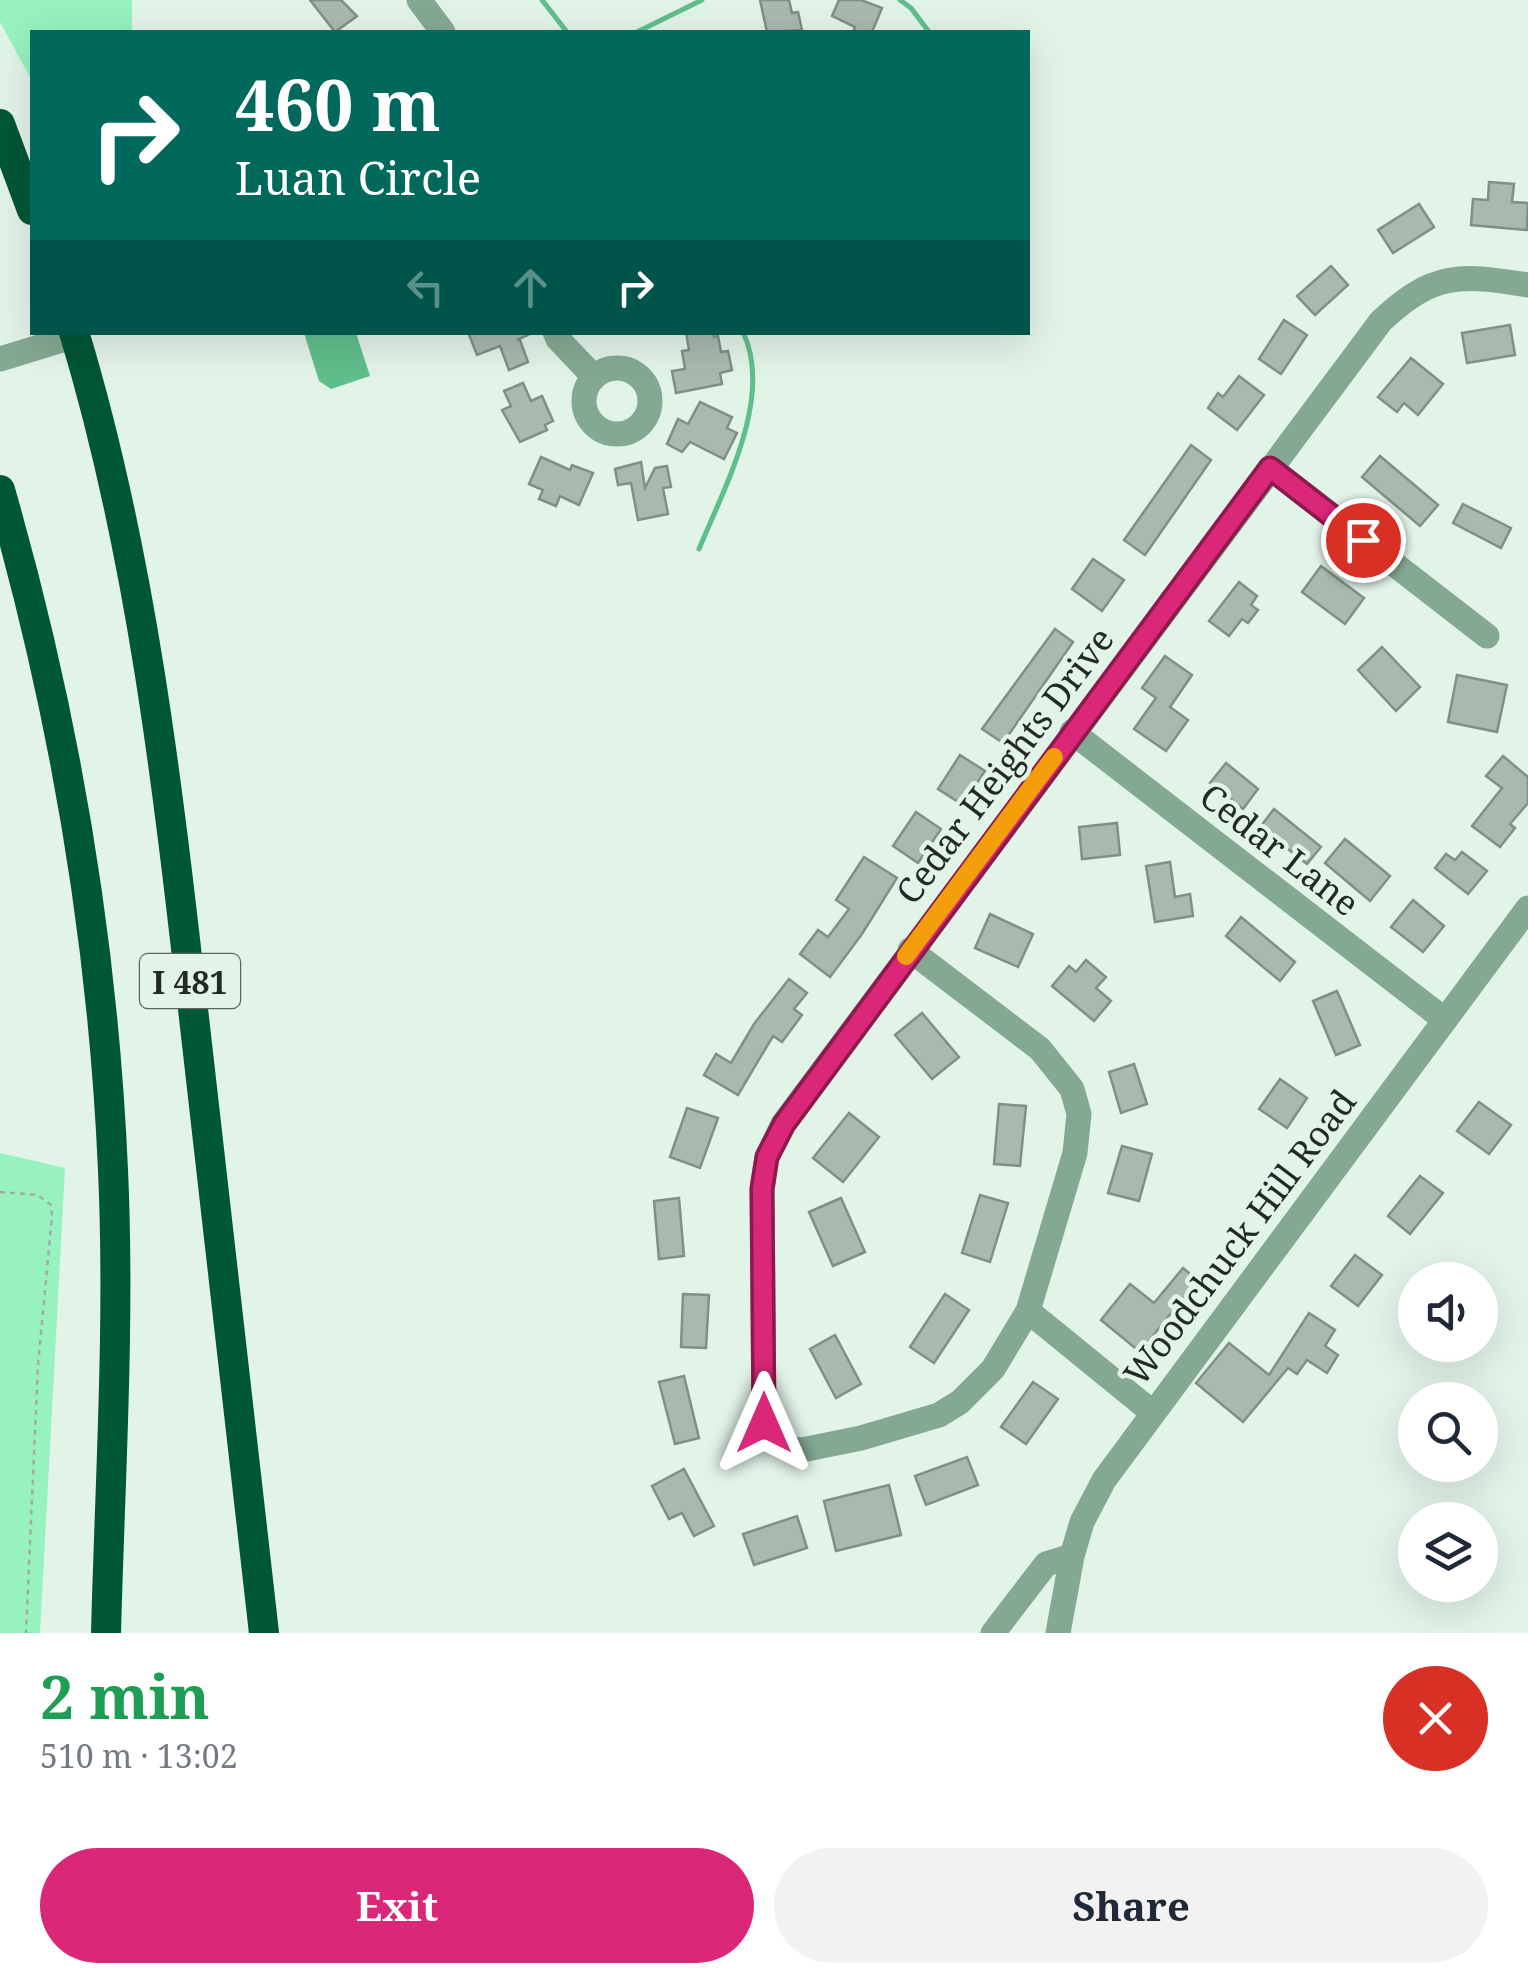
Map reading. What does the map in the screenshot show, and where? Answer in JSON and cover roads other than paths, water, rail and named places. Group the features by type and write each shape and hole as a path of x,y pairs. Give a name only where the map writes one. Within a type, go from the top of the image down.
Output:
{"highway":[{"path":"0,124 30,205"},
{"name":"I 481","path":"74,335 116,488 150,662 264,1633"},
{"name":"I 481","path":"0,490 58,729 98,986 113,1168 115,1269 106,1633"}],"street":[{"path":"419,0 442,30"},
{"name":"Cedar Heights Drive","path":"1028,1311 994,1370 960,1402 939,1415 802,1450 789,1449 772,1440 764,1423 762,1189 767,1157 784,1124 910,950 1381,321 1407,296 1433,284 1466,277 1528,285"},
{"path":"0,358 71,335"},
{"path":"557,335 594,377"},
{"path":"1270,468 1487,636"},
{"name":"Cedar Lane","path":"1072,732 1444,1020"},
{"name":"Woodchuck Hill Road","path":"1058,1633 1082,1522 1104,1480 1528,908"},
{"path":"910,950 1040,1049 1072,1090 1079,1114 1075,1152 1028,1311 1152,1412"},
{"path":"992,1633 1046,1564 1072,1556"}],"waterway":[{"path":"542,0 565,30"},
{"path":"641,30 702,0"},
{"path":"900,0 928,30"},
{"path":"699,549 732,471 749,413 753,385 751,357 744,335"}]}
